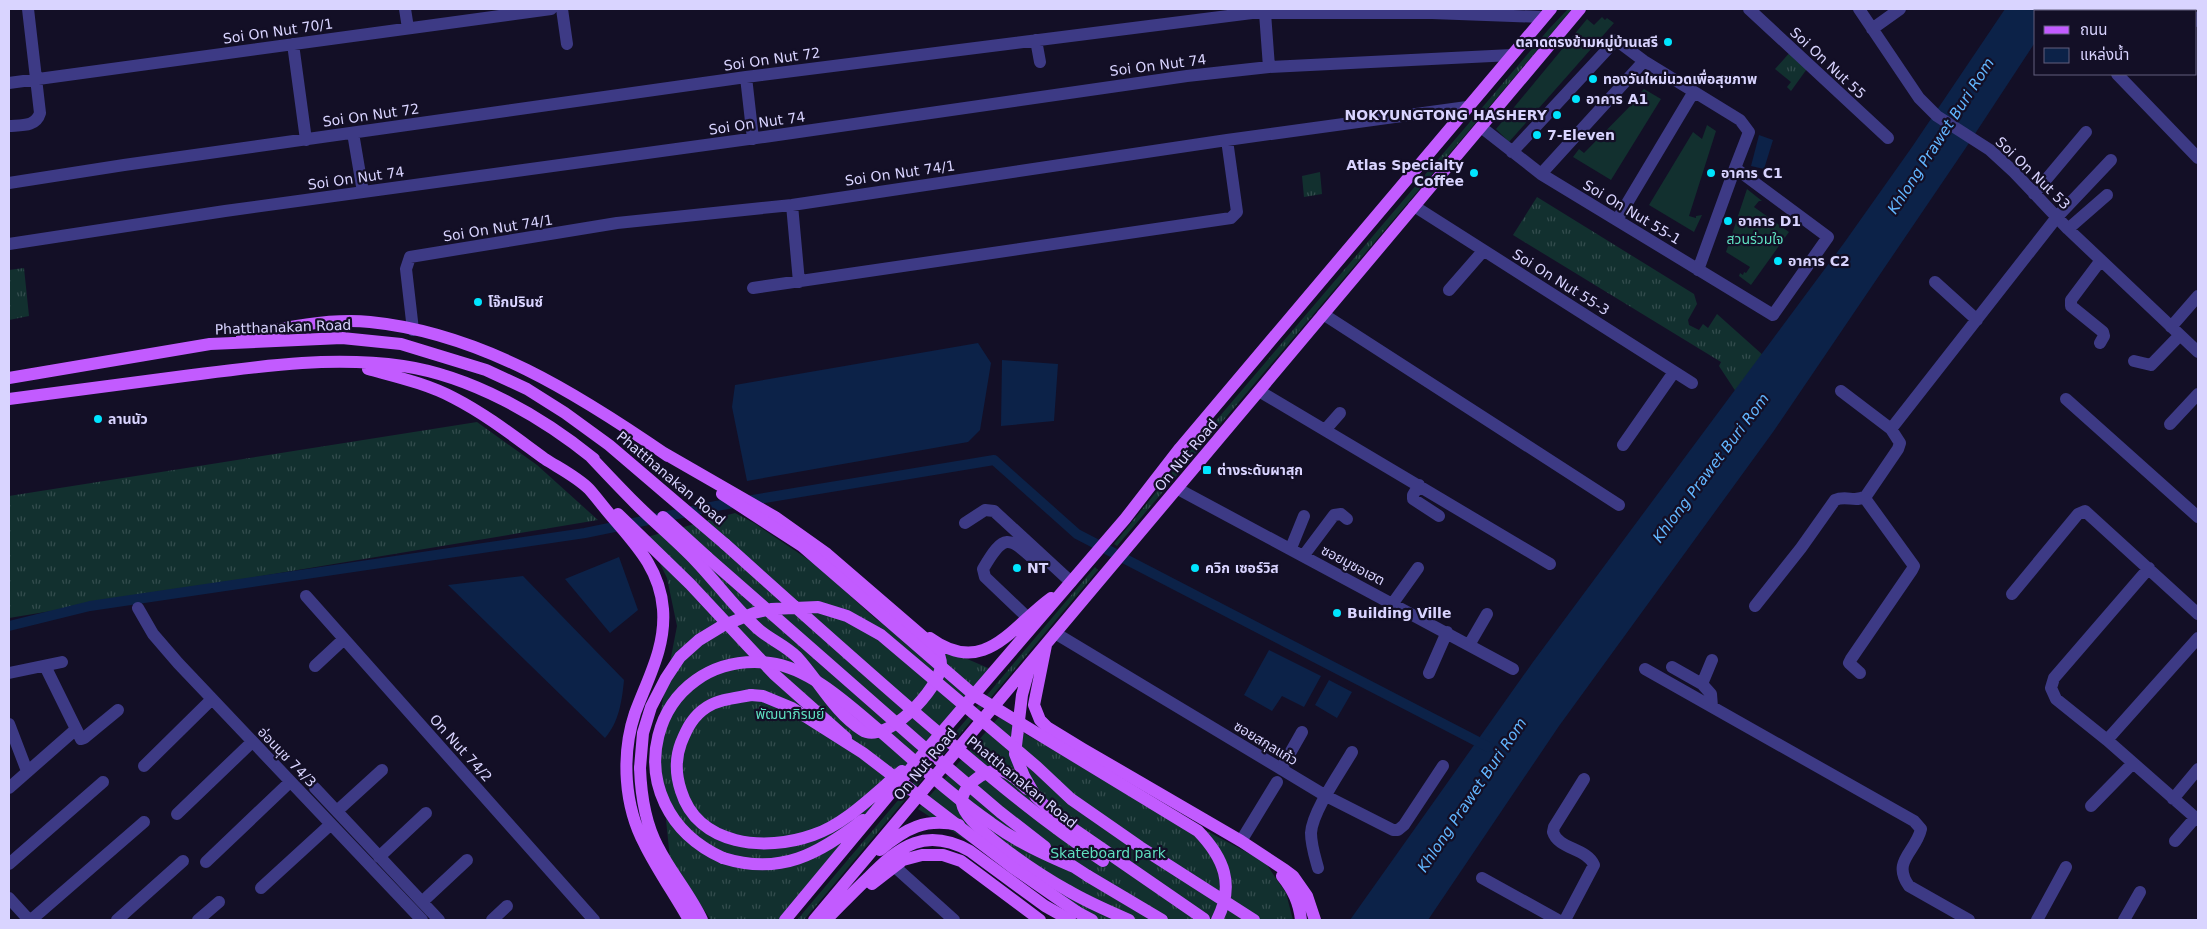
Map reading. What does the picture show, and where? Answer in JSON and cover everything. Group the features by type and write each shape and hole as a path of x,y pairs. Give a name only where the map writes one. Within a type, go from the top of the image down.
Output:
{"main road":[{"name":"On Nut Road","path":"823,916 1031,661 1178,489 1258,391 1580,9"},
{"name":"On Nut Road","path":"785,920 923,754 1125,519 1180,448 1547,13"},
{"path":"210,344 281,328 332,323 369,322 413,330 456,341 496,354 538,374 726,492 802,546 974,695 1198,831 1216,852 1225,878 1225,899 1209,920 1059,819 1012,775 1001,770 992,771 971,784 962,798 963,807 970,818 989,836 1067,890 1129,920"},
{"name":"Phatthanakan Road","path":"9,378 210,344 342,338 402,344 486,370 565,413 609,445 725,544 870,674 1016,800 1103,861 1209,920"},
{"path":"345,362 453,397 482,414 594,495 636,537 690,584 774,674 863,753 1074,916"},
{"path":"9,399 277,364 345,362 403,366 458,380 504,399 553,429 589,455 669,529 707,557 1000,812 1074,867 1162,920"},
{"path":"669,529 758,630 796,657 834,706 864,732 875,734 898,722 927,692 938,675 941,666 940,654 935,647 906,620 827,554 775,517 726,492"},
{"path":"636,537 654,571 659,586 664,608 664,633 655,664 635,715 628,742 627,786 644,844 689,920"},
{"path":"906,620 936,642 962,651 984,650 995,645 1012,632 1027,617 1070,583"},
{"path":"702,920 658,848 643,806 640,768 643,733 650,707 680,658 699,640 722,626 754,613 771,609 818,607 846,616 864,624 881,635 1071,798 1140,847 1254,920"},
{"path":"1047,643 1034,705 1040,720 1047,727 1083,749 1242,841 1293,876 1307,896 1315,920"},
{"path":"1031,661 1022,695 1015,754 1024,776 1036,797"},
{"path":"894,789 858,824 836,841 808,855 790,862 766,865 741,864 723,858 695,843 680,829 670,814 660,792 655,770 655,751 659,731 674,703 692,685 707,674 737,664 770,663 795,670 838,696 991,823 1036,850 1074,867"},
{"path":"863,753 792,708 763,696 726,699 708,706 689,724 677,757 678,785 688,809 703,827 725,838 759,844 791,840 813,835 838,823 923,754"},
{"path":"823,916 876,854 890,842 915,827 925,823 941,821 960,825 989,836"},
{"path":"823,916 888,857 900,849 924,840 934,839 958,844 1031,896 1074,916 1092,920"},
{"path":"823,916 903,860 922,855 951,857 969,867 1040,920"},
{"path":"1270,860 1294,893 1301,920"}],"street":[{"path":"9,126 31,124 39,118 40,113 28,9"},
{"path":"406,9 408,28"},
{"name":"Soi On Nut 70/1","path":"9,83 551,9"},
{"path":"562,9 567,44"},
{"name":"Soi On Nut 55","path":"1749,9 1888,138"},
{"name":"Soi On Nut 53","path":"1859,9 1919,98 1938,116 1972,138 2008,166 2068,229 2198,352"},
{"path":"1872,29 1900,9"},
{"path":"1265,13 1269,67"},
{"name":"Soi On Nut 72","path":"9,183 746,77 1265,13 1547,13"},
{"path":"1036,40 1040,62"},
{"path":"1512,152 1616,40 1644,61 1740,120 1749,132 1698,270"},
{"path":"293,44 306,140"},
{"name":"Soi On Nut 74","path":"9,244 1187,76 1269,67 1512,55"},
{"path":"1541,174 1644,61"},
{"path":"2118,75 2198,158"},
{"path":"746,77 753,139"},
{"path":"1617,220 1690,98 1696,93"},
{"name":"Soi On Nut 74/1","path":"413,330 406,270 410,257 617,223 792,205 1227,140 1467,107"},
{"name":"Soi On Nut 55-1","path":"1481,127 1541,174 1773,316 1828,237 1735,168"},
{"path":"2034,194 2086,132"},
{"path":"353,133 363,192"},
{"path":"752,288 1231,218 1238,212 1227,140"},
{"path":"1891,429 2057,217 2111,160"},
{"path":"2068,229 2107,195"},
{"path":"792,205 799,282"},
{"name":"Soi On Nut 55-3","path":"1414,206 1692,384"},
{"path":"1448,290 1483,251"},
{"path":"2100,343 2104,336 2103,332 2071,306 2071,300 2101,260"},
{"path":"1935,282 1977,320"},
{"path":"2134,361 2151,366 2198,296"},
{"path":"1323,314 1619,505"},
{"path":"1623,445 1674,372"},
{"path":"1755,606 1801,548 1835,500 1844,497 1857,499 1864,497 1898,449 1900,443 1891,429 1841,390"},
{"path":"1258,391 1550,564"},
{"path":"2170,424 2198,394"},
{"path":"2066,399 2198,517"},
{"path":"1325,430 1340,413"},
{"path":"1419,485 1412,495 1413,498 1439,516"},
{"name":"ซอยมูซอเฮต","path":"1178,489 1291,548 1513,669"},
{"path":"1860,673 1851,667 1849,663 1851,659 1914,566 1864,497"},
{"path":"965,524 984,510 994,511 1070,583"},
{"path":"2012,594 2082,511 2089,513 2198,614"},
{"path":"1304,555 1334,515 1341,514 1347,519"},
{"path":"1291,548 1304,516"},
{"path":"1027,617 986,577 983,569 1003,543 1009,541 1014,542 1038,563"},
{"path":"1393,603 1418,568"},
{"path":"2149,568 2054,678 2051,688 2056,699 2107,740 2197,819 2175,841"},
{"name":"On Nut 74/2","path":"306,596 594,920"},
{"name":"อ่อนนุช 74/3","path":"138,608 154,634 212,699 331,824 419,911"},
{"path":"1469,645 1487,614"},
{"path":"1429,673 1447,632"},
{"name":"ซอยสกุลแก้ว","path":"1055,633 1326,796 1392,830 1398,830 1443,766"},
{"path":"2107,740 2198,638"},
{"path":"314,666 344,639"},
{"path":"1702,684 1712,660"},
{"path":"9,673 62,662"},
{"path":"45,666 81,739 118,710"},
{"path":"1672,666 1702,684 1711,694 1712,707"},
{"path":"1645,669 1914,821 1921,829 1920,835 1904,862 1902,872 1904,879 1910,886 1969,920"},
{"path":"144,766 212,699"},
{"path":"9,724 12,744 27,771"},
{"path":"9,788 75,730"},
{"path":"1281,769 1302,732"},
{"path":"177,814 252,742"},
{"path":"1318,868 1311,832 1326,796 1352,752"},
{"path":"2091,806 2133,763"},
{"path":"2174,799 2198,769"},
{"path":"337,811 382,770"},
{"path":"1565,920 1594,865 1588,857 1559,840 1553,832 1554,827 1584,779"},
{"path":"9,864 103,782"},
{"path":"206,862 290,782"},
{"path":"1242,841 1277,782"},
{"path":"315,788 379,857 419,911 439,920"},
{"path":"379,857 426,813"},
{"path":"9,898 30,920 144,822"},
{"path":"261,888 331,824"},
{"path":"403,920 419,911 467,860"},
{"path":"117,920 183,861"},
{"path":"894,866 954,920"},
{"path":"2037,920 2066,867"},
{"path":"1482,878 1558,920"},
{"path":"2124,920 2140,892"},
{"path":"198,920 219,902"},
{"path":"492,920 507,906"}],"green space":[{"path":"1568,9 1572,9 1117,546 1114,544 1174,470 1548,30"},
{"path":"1602,17 1614,23 1509,142 1496,129 1587,19 1594,25"},
{"path":"1792,50 1809,66 1791,91 1787,87 1791,82 1775,69"},
{"path":"1644,89 1661,99 1611,180 1573,157 1579,149 1584,153 1639,97 1638,95"},
{"path":"1707,125 1716,131 1689,216 1696,218 1696,216 1702,215 1694,232 1649,205 1693,132 1702,139"},
{"path":"1320,172 1322,194 1304,197 1302,176"},
{"name":"สวนร่วมใจ","path":"1747,189 1762,201 1759,201 1754,207 1789,232 1751,285 1739,276 1740,273 1743,275 1744,272 1746,273 1750,267 1726,252"},
{"path":"1537,197 1694,294 1697,304 1688,320 1689,325 1699,330 1703,324 1708,328 1717,314 1764,356 1738,395 1719,366 1721,362 1513,235"},
{"path":"24,268 29,316 9,320 9,270"},
{"path":"477,422 537,465 598,520 9,618 9,496"},
{"name":"พัฒนาภิรมย์","path":"735,513 754,523 815,564 877,620 995,671 785,920 711,920 670,859 657,730 677,626 667,578 647,537"},
{"path":"1095,567 1098,570 804,920 797,920"},
{"name":"Skateboard park","path":"999,717 1027,735 1265,862 1286,893 1293,920 1095,920 1077,912 918,809"}],"water":[{"name":"Khlong Prawet Buri Rom","path":"2005,9 2057,9 2034,10 2034,44 1965,149 1773,432 1559,726 1428,920 1350,920 1533,662 1844,243 1912,147"},
{"path":"1759,135 1773,140 1764,169 1751,166"},
{"path":"978,343 991,363 980,430 968,442 747,481 732,407 735,385"},
{"path":"1002,360 1058,364 1054,421 1001,426"},
{"path":"619,557 638,610 610,633 565,579"},
{"path":"523,576 624,680 617,718 605,738 448,585"},
{"path":"1269,650 1321,676 1304,707 1282,696 1272,711 1244,695"},
{"path":"1329,680 1352,692 1337,718 1315,705"}],"waterway":[{"name":"Khlong Prawet Buri Rom","path":"9,626 90,606 585,533 716,506 994,460 1077,534 1488,747"}],"place":[{"name":"ตลาดตรงข้ามหมู่บ้านเสรี","path":"1668,42"},
{"name":"ทองวันใหม่นวดเพื่อสุขภาพ","path":"1593,79"},
{"name":"อาคาร A1","path":"1576,99"},
{"name":"NOKYUNGTONG HASHERY","path":"1557,115"},
{"name":"7-Eleven","path":"1537,135"},
{"name":"Atlas Specialty Coffee","path":"1474,173"},
{"name":"อาคาร C1","path":"1711,173"},
{"name":"อาคาร D1","path":"1728,221"},
{"name":"อาคาร C2","path":"1778,261"},
{"name":"โจ๊กปรินซ์","path":"478,302"},
{"name":"ลานนัว","path":"98,419"},
{"name":"ต่างระดับผาสุก","path":"1207,470"},
{"name":"NT","path":"1017,568"},
{"name":"ควิก เซอร์วิส","path":"1195,568"},
{"name":"Building Ville","path":"1337,613"}]}
